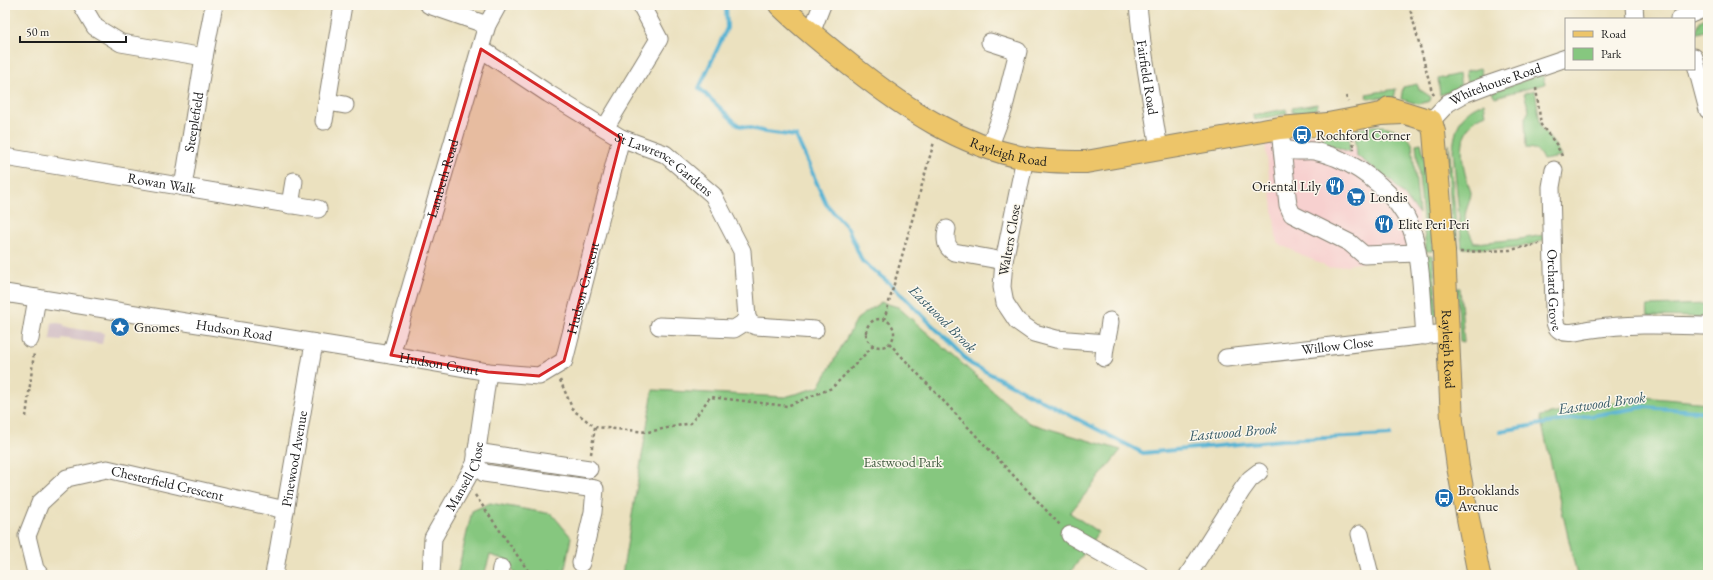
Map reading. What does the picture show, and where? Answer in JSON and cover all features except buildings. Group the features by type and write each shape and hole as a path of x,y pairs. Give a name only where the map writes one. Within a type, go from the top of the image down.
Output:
{"main road":[{"name":"Rayleigh Road","path":"780,5 811,33 893,98 939,126 989,148 1025,158 1061,162 1086,162 1159,149 1281,137 1328,124 1381,114 1403,113 1436,115 1435,144 1449,332 1451,400 1455,443 1479,575"}],"street":[{"path":"82,5 95,27 121,43 204,57"},
{"name":"Steeplefield","path":"183,187 212,9 214,5"},
{"path":"324,121 343,5"},
{"path":"429,5 487,25"},
{"name":"Lambeth Road","path":"391,355 487,25 498,5"},
{"name":"St Lawrence Gardens","path":"606,128 659,39 641,5"},
{"path":"811,33 822,5"},
{"name":"Fairfield Road","path":"1138,5 1142,43 1159,149"},
{"path":"1634,5 1635,18"},
{"path":"1682,18 1708,7"},
{"path":"989,148 1003,111 1018,51 990,42"},
{"name":"St Lawrence Gardens","path":"481,49 549,94 621,138 665,154 713,195 742,251 747,318"},
{"name":"Whitehouse Road","path":"1436,115 1457,98 1473,90 1565,58"},
{"path":"1695,61 1708,110"},
{"path":"328,102 345,105"},
{"path":"1281,137 1288,205 1292,214 1350,243 1364,255 1417,253"},
{"path":"1281,137 1292,151 1313,151 1338,158 1372,178 1404,213 1412,229 1417,253 1425,336"},
{"name":"Hudson Crescent","path":"488,372 539,376 564,361 621,138"},
{"name":"Rowan Walk","path":"5,157 318,209"},
{"name":"Walters Close","path":"1025,158 1004,261 1002,287 1005,303 1011,313 1025,327 1038,334 1105,351 1110,321"},
{"name":"Orchard Grove","path":"1554,170 1552,187 1556,325 1562,331 1567,332 1642,325 1708,326"},
{"path":"290,205 294,181"},
{"path":"946,229 945,239 950,250 1004,261"},
{"name":"Hudson Road","path":"5,293 391,355"},
{"path":"30,338 37,298"},
{"path":"659,326 734,329 742,324 747,318 751,324 756,326 815,330"},
{"name":"Willow Close","path":"1226,358 1449,332"},
{"name":"Pinewood Avenue","path":"274,575 314,342"},
{"name":"Hudson Court","path":"391,355 488,372"},
{"name":"Mansell Close","path":"431,575 433,538 465,481 476,458 488,372"},
{"path":"476,458 589,469"},
{"path":"476,458 484,473 595,489 593,512 581,563"},
{"name":"Chesterfield Crescent","path":"40,575 35,569 27,536 40,503 67,478 107,469 285,510"},
{"path":"1188,575 1242,490 1250,479 1259,472"},
{"path":"1360,534 1370,575"},
{"path":"1070,535 1140,575"}],"path":[{"path":"1409,5 1431,88 1436,115"},
{"path":"1536,88 1541,125 1556,144 1563,158 1554,170"},
{"path":"1346,96 1348,102"},
{"path":"884,320 939,126"},
{"path":"1352,135 1354,156"},
{"path":"1460,252 1510,250 1553,242"},
{"path":"875,320 884,320 891,325 893,330 892,339 889,343 882,346 874,345 867,339 866,330 871,322 875,320"},
{"path":"889,343 1070,535"},
{"path":"555,366 573,410 595,427 648,432 691,423 710,397 787,406 832,388 874,345"},
{"path":"465,481 531,575"}],"highlighted area":[{"path":"481,49 621,138 564,361 539,376 488,372 391,355"}],"shaded area":[{"path":"1324,132 1382,163 1416,204 1423,252 1329,268 1277,243 1265,142"},
{"path":"52,322 63,324 63,327 104,333 102,344 61,338 61,341 50,340"}],"green space":[{"path":"1708,16 1708,30 1695,34 1700,21"},
{"path":"1480,68 1483,78 1469,83 1467,82 1465,72"},
{"path":"1459,74 1461,87 1440,95 1438,79"},
{"path":"1542,74 1545,84 1495,97 1492,92"},
{"path":"1417,84 1419,89 1431,97 1430,101 1418,104 1401,99 1403,87"},
{"path":"1396,89 1394,98 1368,98 1366,94"},
{"path":"1535,90 1541,128 1555,145 1561,157 1543,160 1537,151 1526,148 1525,118 1529,111 1524,93"},
{"path":"1484,103 1486,114 1476,119 1469,126 1465,134 1463,144 1463,164 1471,192 1465,216 1467,226 1474,243 1520,239 1544,235 1544,240 1534,244 1514,247 1462,248 1453,150 1455,134 1465,115 1476,106"},
{"path":"1317,104 1316,109 1295,113 1292,111 1292,108"},
{"path":"1286,109 1287,113 1255,120 1253,115"},
{"path":"1373,126 1384,126 1394,129 1408,138 1412,143 1419,214 1393,182 1357,156 1355,130"},
{"path":"1349,131 1350,152 1328,144 1324,151 1293,144"},
{"path":"1421,143 1427,168 1433,251 1426,251 1416,144"},
{"path":"1449,144 1458,247 1454,248 1448,170"},
{"path":"1426,255 1433,255 1437,315 1431,316"},
{"path":"1457,288 1460,288 1464,342 1460,341"},
{"name":"Eastwood Park","path":"881,302 898,307 1029,423 1121,450 1070,513 1098,532 1069,575 622,575 653,390 785,397 819,387 857,319"},
{"path":"1707,304 1707,309 1700,317 1648,316 1647,306"},
{"path":"1643,397 1708,403 1708,575 1577,575 1540,416"},
{"path":"490,503 552,514 571,537 564,575 556,575 550,570 547,575 515,575 509,561 490,555 484,575 457,575 472,511"}],"waterway":[{"name":"Eastwood Brook","path":"726,5 727,28 699,88 738,125 766,132 796,136 826,204 848,228 862,261 893,286 971,364 1143,453 1282,440 1390,435"},
{"name":"Eastwood Brook","path":"1500,431 1644,407 1708,412"}],"place":[{"name":"Rochford Corner","path":"1302,135"},
{"name":"Oriental Lily","path":"1335,186"},
{"name":"Londis","path":"1356,197"},
{"name":"Elite Peri Peri","path":"1384,224"},
{"name":"Gnomes","path":"120,327"},
{"name":"Brooklands Avenue","path":"1444,498"}]}
